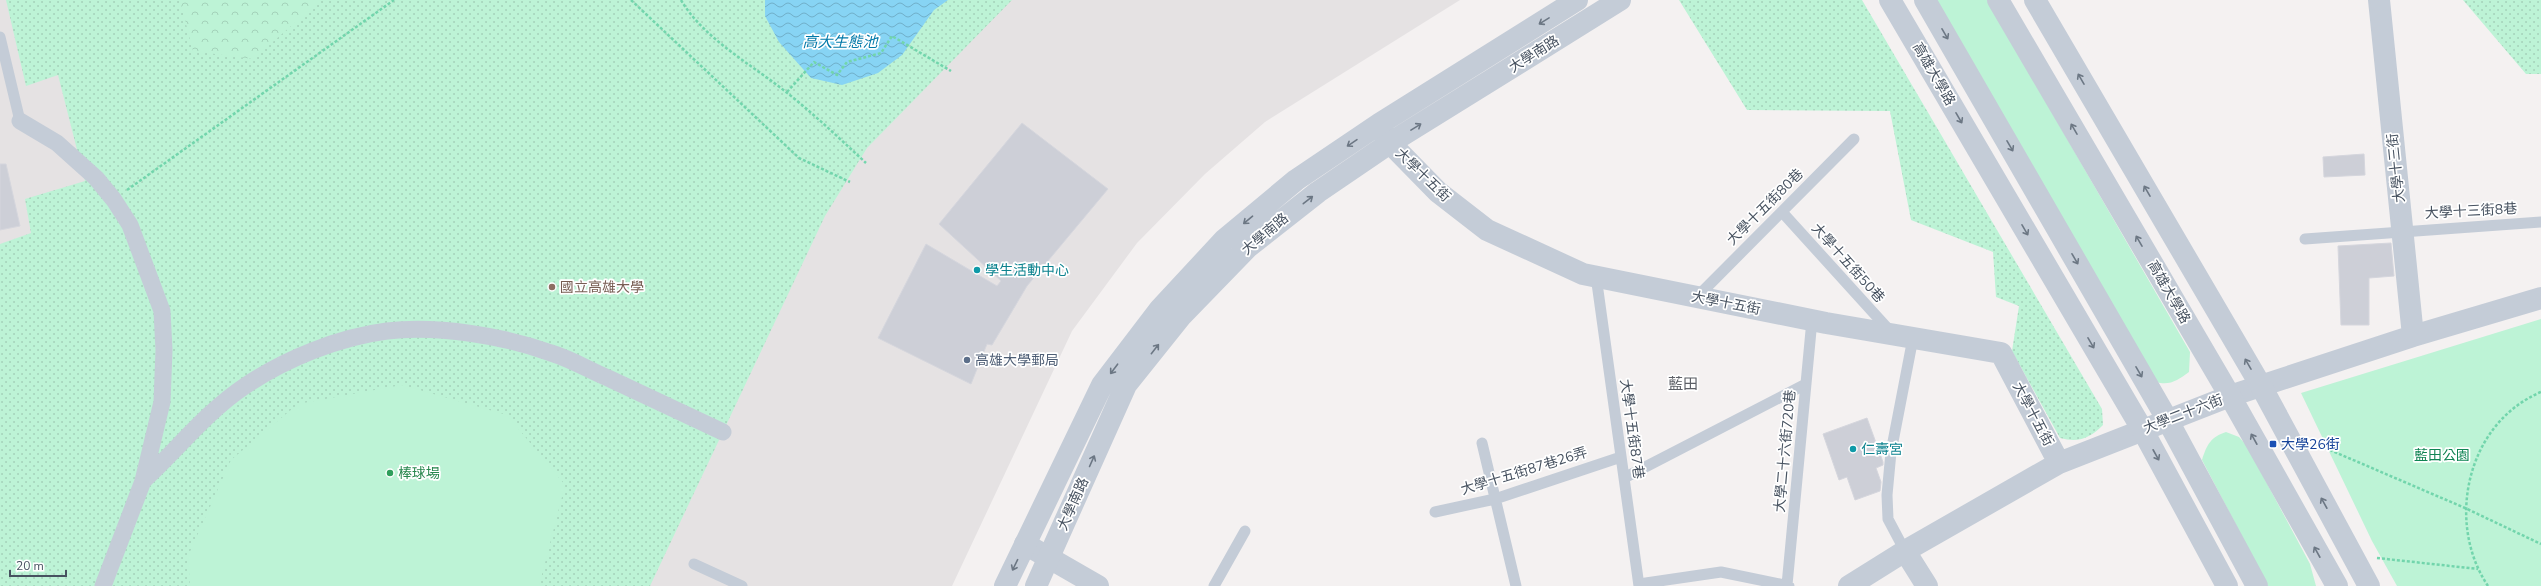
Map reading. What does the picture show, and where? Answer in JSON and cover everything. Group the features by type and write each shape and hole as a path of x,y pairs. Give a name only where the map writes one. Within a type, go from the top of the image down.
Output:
{"street":[{"name":"大學南路","path":"1005,586 1102,385 1160,309 1224,240 1296,180 1379,124 1578,0"},
{"name":"大學南路","path":"1036,586 1126,385 1182,315 1248,247 1318,192 1390,143 1620,0"},
{"name":"高雄大學路","path":"1890,0 2142,429 2227,586"},
{"name":"高雄大學路","path":"1925,0 2167,419 2257,586"},
{"name":"高雄大學路","path":"1998,0 2230,396 2337,586"},
{"path":"2035,0 2261,386 2369,586"},
{"name":"大學十三街","path":"2379,0 2413,336"},
{"path":"20,121 57,143 96,178 114,200 130,225 162,310 164,350 162,402 143,481 103,586"},
{"name":"大學十五街","path":"1379,124 1390,143 1438,192 1487,230 1583,274 1812,320 2001,353 2059,463"},
{"name":"大學二十六街","path":"1849,586 1905,551 2059,463 2167,419 2230,396 2413,336 2541,298"},
{"path":"143,481 170,456 202,419 246,385 294,360 344,341 388,331 436,330 518,342 553,353 723,432"},
{"path":"1025,544 1098,586"},
{"path":"1905,551 1927,586"}],"lane":[{"path":"0,37 20,121"},
{"name":"大學十五街80巷","path":"1698,297 1854,139"},
{"name":"大學十五街50巷","path":"1782,212 1903,336"},
{"name":"大學十三街8巷","path":"2305,238 2402,230 2541,222"},
{"name":"大學十五街87巷","path":"1596,276 1639,585"},
{"name":"大學二十六街720巷","path":"1788,586 1812,320"},
{"path":"1903,336 1887,495 1888,519 1905,551"},
{"path":"1624,478 1806,384"},
{"path":"1482,443 1516,586"},
{"name":"大學十五街87巷26弄","path":"1435,512 1495,499 1621,457"},
{"path":"1214,586 1245,531"},
{"path":"694,564 742,586"},
{"path":"1639,585 1721,572 1788,586"}],"path":[{"path":"114,200 394,0"},
{"path":"632,0 799,158 850,182"},
{"path":"681,0 689,14 721,42 787,92 866,163"},
{"path":"787,92 814,62 837,75 847,62 880,53 892,36 951,71"},
{"path":"2488,586 2478,569 2468,540 2465,508 2471,474 2486,441 2508,414 2541,392"},
{"path":"2314,443 2465,508 2541,544"},
{"path":"2377,558 2478,569"}],"shaded area":[{"name":"國立高雄大學","path":"0,0 1460,0 1265,122 1205,174 1137,243 1072,331 952,586 0,586"}],"green space":[{"name":"國立高雄大學","path":"6,0 1012,0 867,148 825,216 650,586 0,586 0,244 31,233 25,199 85,181 58,75 26,86"},
{"path":"180,0 321,0 253,59 193,51"},
{"path":"1679,0 1862,0 2102,409 2103,425 2089,436 2079,440 2060,438 2012,351 2019,306 1996,297 1993,252 1911,220 1890,111 1747,110"},
{"path":"1932,0 1987,0 2190,352 2189,372 2181,378 2170,383 2156,382"},
{"path":"2463,0 2541,0 2541,74 2526,74"},
{"name":"藍田公園","path":"2541,319 2541,586 2397,586 2372,541 2301,393"},
{"name":"棒球場","path":"402,385 507,415 565,485 539,586 190,586 188,556 231,460 298,404"},
{"path":"2226,432 2239,437 2247,446 2310,564 2316,586 2268,586 2202,460 2210,442 2217,436"}],"water":[{"name":"高大生態池","path":"765,0 948,0 934,10 902,55 878,73 842,85 811,78 779,42 765,16"}],"building":[{"name":"學生活動中心","path":"1022,123 1108,189 1027,286 992,345 987,344 971,384 878,338 926,244 997,286 1001,281 939,224"},
{"path":"2364,154 2365,175 2324,177 2323,157"},
{"path":"0,164 6,164 20,226 0,230"},
{"path":"2391,243 2394,276 2369,278 2369,325 2341,325 2338,246"},
{"name":"仁壽宮","path":"1867,418 1883,462 1883,465 1876,468 1881,482 1880,491 1855,500 1847,477 1839,480 1823,434"}],"place":[{"name":"學生活動中心","path":"977,270"},
{"name":"國立高雄大學","path":"552,287"},
{"name":"高雄大學郵局","path":"967,360"},
{"name":"大學26街","path":"2273,444"},
{"name":"仁壽宮","path":"1853,449"},
{"name":"棒球場","path":"390,473"}],"district":[{"name":"藍田","path":"1683,384"}]}
